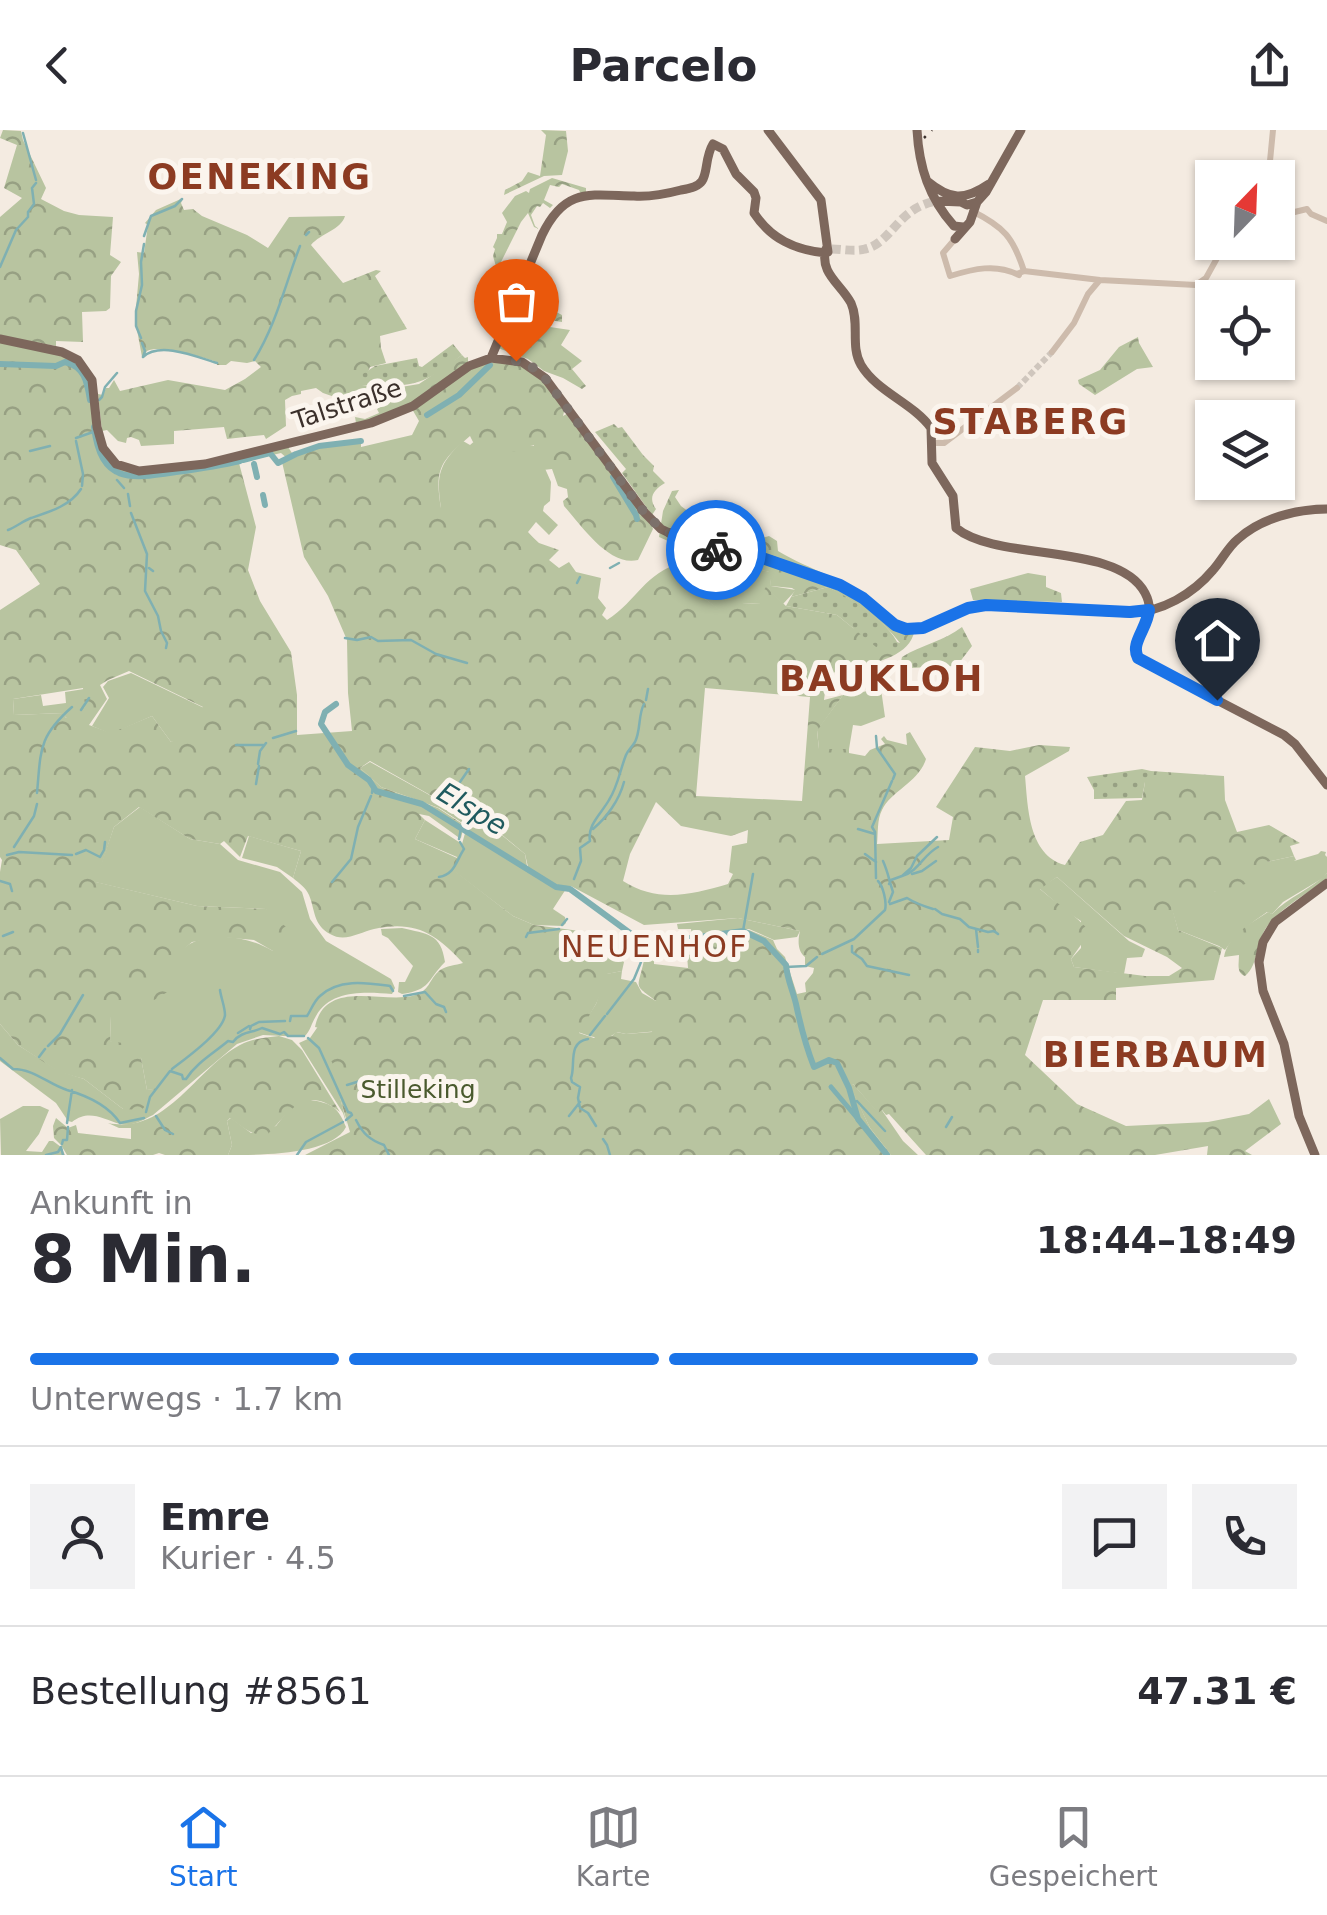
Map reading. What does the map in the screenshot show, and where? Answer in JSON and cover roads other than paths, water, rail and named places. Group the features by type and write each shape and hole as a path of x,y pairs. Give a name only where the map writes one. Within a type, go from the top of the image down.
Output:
{"main road":[{"path":"768,130 820,200 832,271 857,308 860,353 865,365 933,426 934,467 951,491 954,523 960,532 994,544 1064,554 1117,570 1141,587 1148,600 1146,626 1135,645 1138,658 1284,735 1327,785"},
{"path":"917,130 926,182 940,210 958,228 992,183 1023,130"},
{"path":"828,251 786,244 763,226 754,213 754,192 716,144 710,148 704,178 698,186 650,196 598,193 578,198 560,209 546,226 491,358 522,362 545,378 661,529 693,544 762,558 840,585 901,628 912,630 986,605 1149,610 1170,603 1198,585 1244,534 1295,511 1327,509"},
{"path":"926,182 958,196 974,194 992,183"},
{"path":"937,201 967,215"},
{"path":"772,233 828,251"},
{"path":"805,250 825,266 853,308 860,364 927,423 936,444"},
{"path":"825,266 828,251"},
{"name":"Talstraße","path":"0,339 62,352 82,364 92,380 103,448 116,464 138,471 214,462 384,419 421,401 469,366 491,358"},
{"path":"1315,1155 1302,1126 1284,1044 1264,994 1259,966 1263,942 1275,922 1327,883"}],"street":[{"path":"1270,160 1272,130"},
{"path":"1295,212 1307,209 1327,221"},
{"path":"1021,272 1018,251 1000,227 967,215 944,251 950,276 978,267 1021,272 1030,277 1038,274 1198,284 1216,260"},
{"path":"1054,348 1100,280"},
{"path":"936,444 1017,388"}],"waterway":[{"path":"23,133 36,180"},
{"path":"0,267 16,230 34,204 32,188 36,183"},
{"path":"144,236 151,216 182,199"},
{"path":"306,235 309,232"},
{"path":"141,338 136,311 144,244"},
{"path":"254,360 274,319 300,246"},
{"path":"142,343 143,357 150,352 169,350 217,363"},
{"name":"Elspe","path":"0,364 72,364 84,376 90,400"},
{"path":"427,415 459,395 490,365"},
{"path":"99,400 117,373"},
{"path":"469,386 470,382"},
{"name":"Elspe","path":"94,427 103,459 111,468 132,476 240,461"},
{"path":"76,438 93,432"},
{"path":"76,441 82,486"},
{"path":"243,460 270,453 278,463 319,446 361,441"},
{"path":"30,451 50,446"},
{"name":"Elspe","path":"254,464 257,477"},
{"path":"613,477 637,519"},
{"path":"117,480 124,488"},
{"path":"8,530 65,504 81,489"},
{"path":"128,494 130,506"},
{"name":"Elspe","path":"263,495 265,505"},
{"path":"131,513 147,554 145,591 158,616 166,648"},
{"path":"610,568 619,563"},
{"path":"149,568 153,571"},
{"path":"577,583 580,577"},
{"path":"345,638 411,640 436,654 467,663"},
{"path":"646,700 648,689"},
{"path":"81,710 89,698"},
{"name":"Elspe","path":"336,704 325,712 321,724 348,765 369,780 376,791 422,804 556,887 570,889 634,936"},
{"path":"574,879 581,861 580,848 590,841 593,825 615,789 626,755 637,737 644,704"},
{"path":"37,793 43,745 72,707"},
{"path":"273,738 296,731"},
{"path":"876,736 877,748 895,774 893,779"},
{"path":"258,764 266,743"},
{"path":"236,745 263,745"},
{"path":"256,784 259,766"},
{"path":"460,782 469,769"},
{"path":"876,878 872,827 892,781"},
{"path":"593,829 612,808 624,782"},
{"name":"Elspe","path":"372,793 373,786"},
{"path":"452,799 459,786"},
{"path":"332,882 351,859 358,827 371,796"},
{"path":"14,847 34,816 37,804"},
{"path":"459,839 461,828"},
{"path":"858,829 875,834"},
{"path":"889,884 911,868 917,856 937,837"},
{"path":"76,854 86,850 100,857 105,842"},
{"path":"439,877 454,866 464,849 460,842"},
{"path":"902,876 938,847"},
{"path":"865,854 876,862"},
{"path":"7,855 72,855"},
{"path":"883,861 893,892 889,902"},
{"path":"912,874 936,861"},
{"path":"743,931 753,874"},
{"path":"0,881 10,884 12,891"},
{"path":"822,954 854,939 885,910 878,881"},
{"path":"890,904 907,898 933,909"},
{"path":"935,909 969,927 998,934"},
{"path":"562,925 567,919"},
{"path":"526,937 528,933 559,929"},
{"path":"976,929 978,947"},
{"name":"Elspe","path":"668,941 743,931 764,941 786,965 814,1067 829,1060 837,1063 858,1119 887,1155"},
{"path":"3,936 13,932"},
{"name":"Elspe","path":"643,938 666,941"},
{"path":"852,946 852,952 867,966 909,975"},
{"path":"786,967 806,966 817,957"},
{"path":"607,1014 634,979 641,962"},
{"path":"290,1021 291,1016 307,1016 318,998 336,986 372,984 390,986 393,991"},
{"path":"172,1069 203,1045 223,1022 220,990"},
{"path":"404,996 425,992 446,1012"},
{"path":"48,1046 60,1034 83,995"},
{"path":"590,1035 605,1016"},
{"path":"250,1029 259,1022 285,1021"},
{"path":"238,1033 249,1026"},
{"path":"146,1112 150,1097 170,1071 186,1079 228,1041 262,1028 304,1036"},
{"path":"308,1038 319,1048 352,1115 346,1120"},
{"path":"588,1039 575,1049 571,1078 580,1087 580,1108 596,1126"},
{"path":"39,1057 45,1049"},
{"path":"0,1058 13,1069 34,1074 97,1102 120,1123 144,1118"},
{"path":"347,1085 360,1081"},
{"path":"831,1087 858,1119"},
{"path":"67,1123 72,1090"},
{"path":"569,1116 580,1102"},
{"path":"854,1102 885,1131"},
{"path":"156,1116 165,1130 173,1134"},
{"path":"946,1127 952,1117"},
{"path":"356,1120 367,1136 384,1145 389,1155"},
{"path":"297,1155 306,1142 343,1122"},
{"path":"62,1144 67,1140 68,1127"},
{"path":"603,1139 610,1155"},
{"path":"46,1155 61,1147 63,1155"}],"tunnel":[{"path":"832,249 857,250 874,245 913,210 937,201"},
{"path":"1017,388 1052,352"}],"railway":[{"path":"924,138 932,130"}],"district":[{"name":"OENEKING","path":"260,177"},
{"name":"STABERG","path":"1031,422"},
{"name":"BAUKLOH","path":"882,679"},
{"name":"NEUENHOF","path":"655,946"},
{"name":"BIERBAUM","path":"1156,1055"}],"park label":[{"name":"Stilleking","path":"418,1089"}]}
